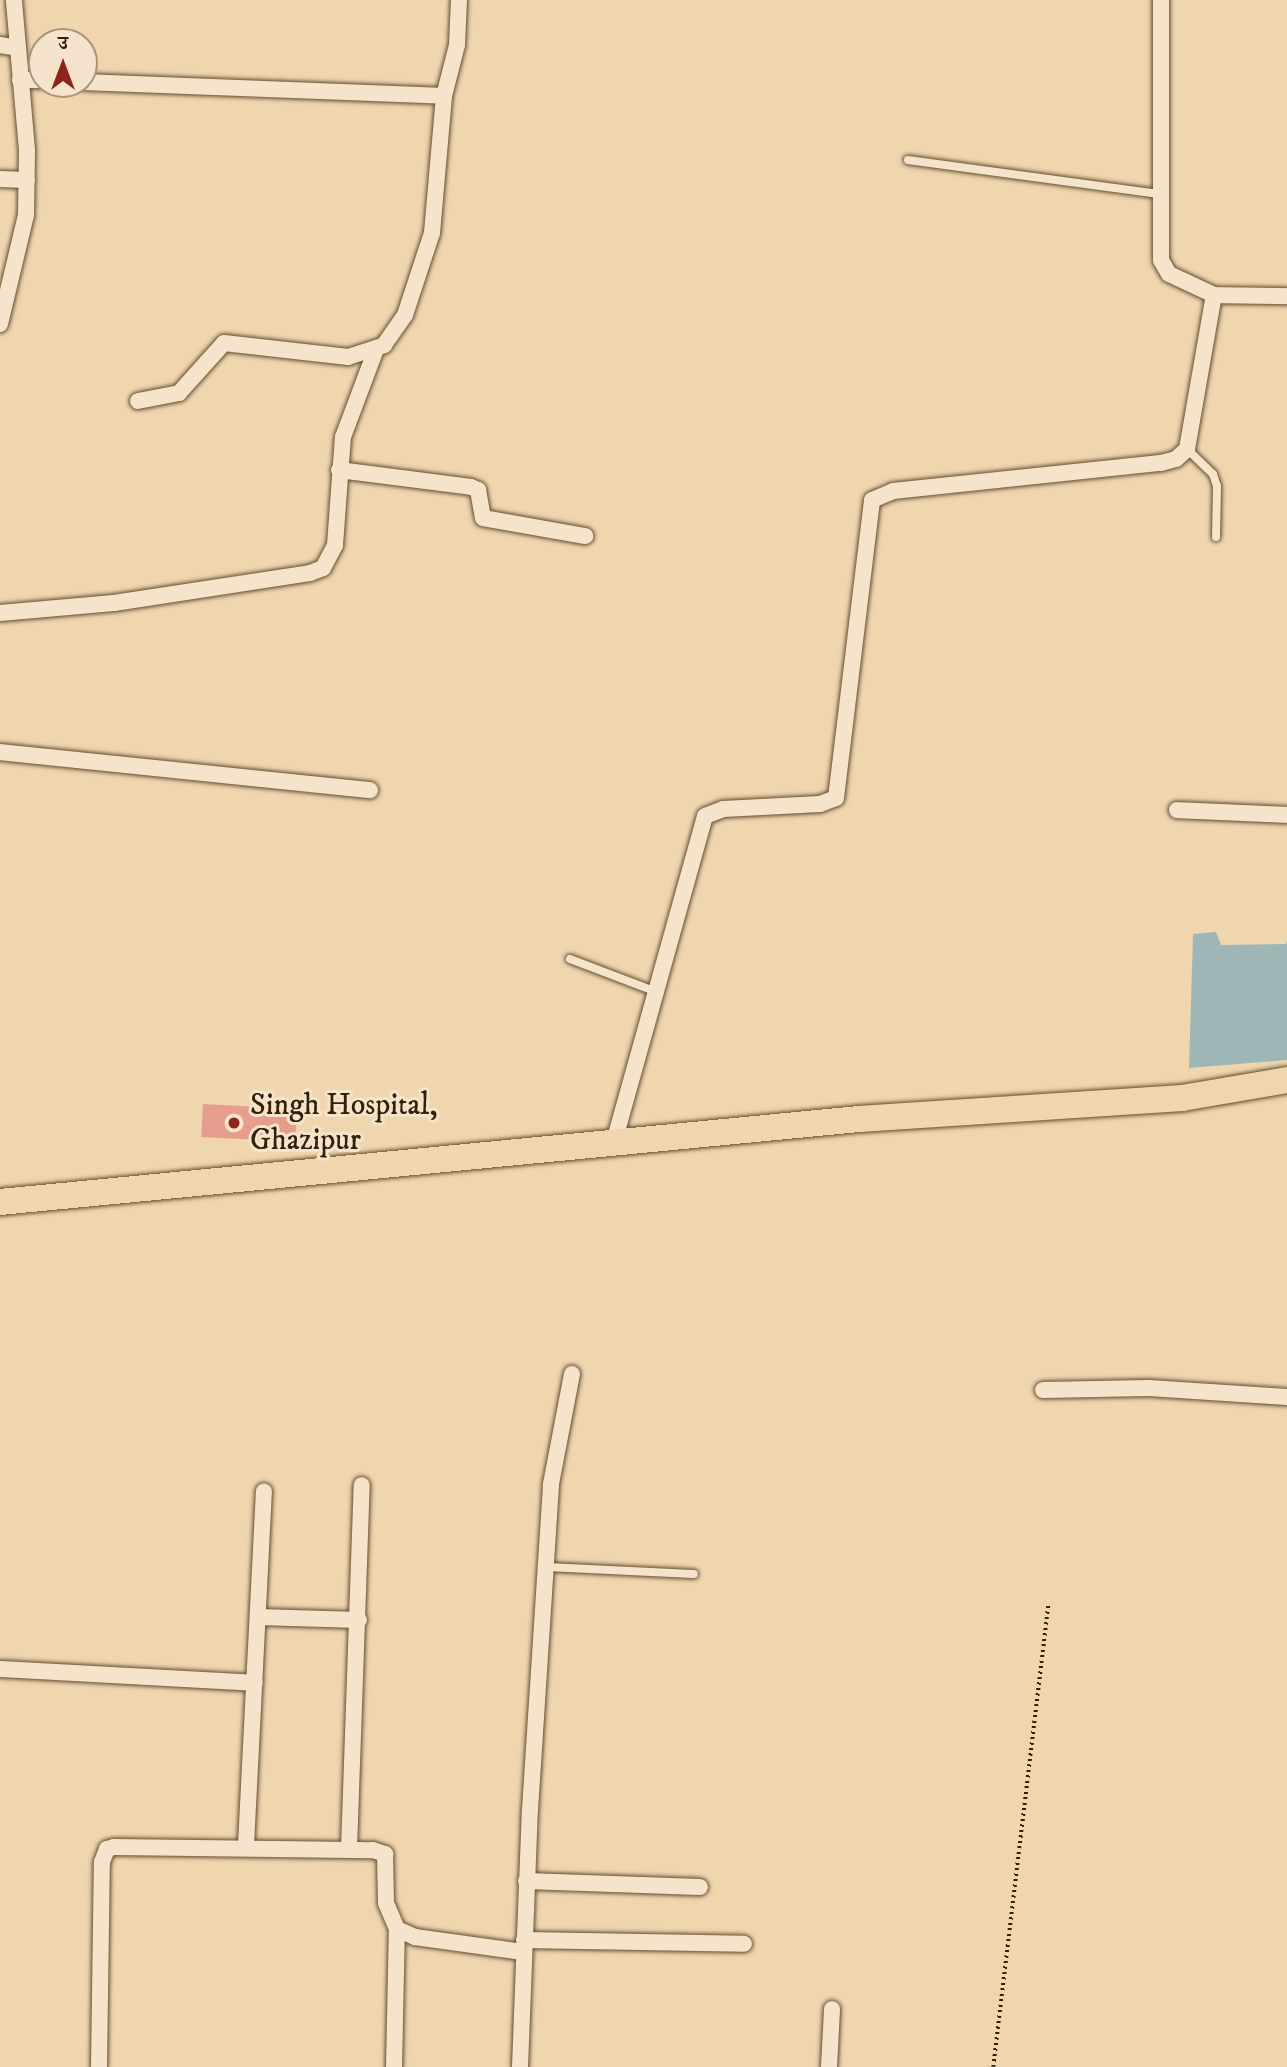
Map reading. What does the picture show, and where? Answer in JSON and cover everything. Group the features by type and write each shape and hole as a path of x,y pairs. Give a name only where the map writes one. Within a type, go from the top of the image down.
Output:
{"highway":[{"path":"0,1202 859,1119 1182,1098 1287,1080"}],"street":[{"path":"0,324 6,270 26,215 27,180 14,0"},
{"path":"138,401 179,393 224,343 348,357 376,349 396,332 405,315 432,233 444,96 457,46 459,0"},
{"path":"1161,0 1159,194 1163,268 1176,279 1214,295 1287,296"},
{"path":"0,46 18,48"},
{"path":"20,80 28,80"},
{"path":"98,83 444,96"},
{"path":"0,179 27,180"},
{"path":"614,1142 705,816 723,809 820,804 836,798 872,499 893,491 1161,463 1176,459 1187,449 1214,295"},
{"path":"0,613 114,603 310,573 331,560 335,545 342,437 376,349"},
{"path":"339,470 471,487 478,490 483,518 585,536"},
{"path":"0,752 370,790"},
{"path":"1177,810 1287,815"},
{"path":"520,2067 526,1881 552,1473 572,1374"},
{"path":"1043,1390 1149,1388 1287,1397"},
{"path":"349,1849 362,1485"},
{"path":"246,1845 264,1491"},
{"path":"258,1617 359,1620"},
{"path":"0,1669 255,1683"},
{"path":"99,2067 102,1855 114,1847 246,1845 349,1849 384,1854 386,1903 397,1929 394,2067"},
{"path":"526,1881 700,1887"},
{"path":"397,1929 415,1937 523,1946 744,1944"},
{"path":"829,2067 832,2010"}],"lane":[{"path":"908,160 1159,194"},
{"path":"1187,449 1213,474 1217,486 1216,537"},
{"path":"570,959 654,991"},
{"path":"545,1567 694,1574"}],"path":[{"path":"993,2067 1048,1602"}],"water":[{"path":"1216,932 1221,945 1286,944 1287,941 1287,1060 1189,1068 1193,934"}],"building":[{"path":"203,1104 297,1109 295,1142 201,1137"}],"place":[{"name":"Singh Hospital, Ghazipur","path":"234,1123"}]}
